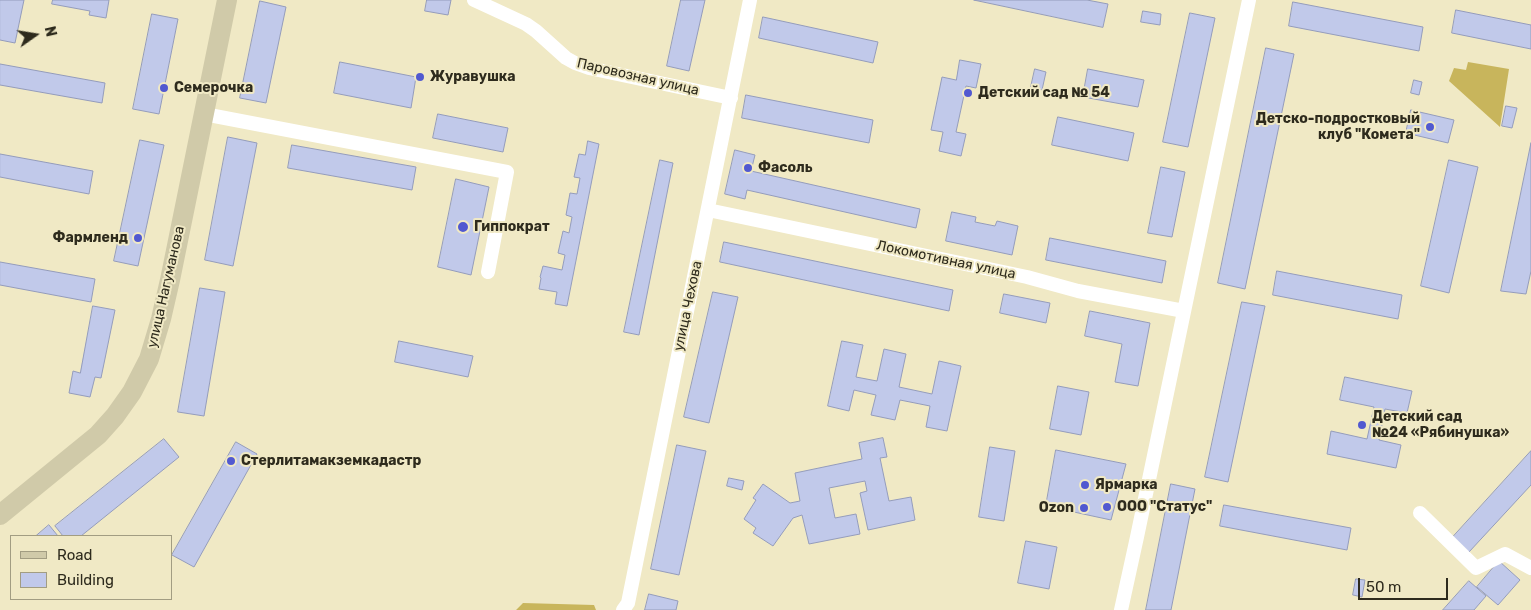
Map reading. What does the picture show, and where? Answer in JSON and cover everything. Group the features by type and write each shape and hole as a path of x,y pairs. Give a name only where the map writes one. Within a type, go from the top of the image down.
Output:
{"street":[{"name":"улица Нагуманова","path":"0,515 98,435 115,416 142,375 161,319 227,0"},
{"name":"Паровозная улица","path":"474,0 526,24 566,58 575,63 589,68 730,98"},
{"name":"улица Чехова","path":"623,610 628,603 750,0"},
{"path":"1121,610 1249,0"},
{"path":"204,114 507,172 488,272"},
{"name":"Локомотивная улица","path":"708,210 1027,277 1078,291 1184,311"},
{"path":"1420,513 1476,568 1505,554 1531,568"}],"shaded area":[{"path":"1468,62 1509,69 1500,127 1449,81 1454,68 1466,70"},
{"path":"523,603 594,605 596,610 516,610"}],"building":[{"path":"0,0 24,0 15,43 0,40"},
{"path":"53,0 109,0 106,18 89,15 90,11 52,4"},
{"path":"427,0 451,0 448,15 425,11"},
{"path":"681,0 705,0 689,71 667,66"},
{"path":"974,0 1087,0 1108,4 1103,27"},
{"path":"260,1 286,7 266,103 240,98"},
{"path":"1293,2 1423,27 1419,51 1289,26"},
{"path":"1456,10 1531,25 1531,49 1452,33"},
{"path":"1143,11 1161,14 1160,25 1141,22"},
{"path":"1190,13 1215,18 1188,147 1163,142"},
{"path":"152,14 178,19 159,114 133,109"},
{"path":"763,17 878,42 873,63 759,38"},
{"path":"1266,48 1294,54 1245,289 1218,283"},
{"path":"960,60 981,64 976,88 966,86 956,132 966,134 961,156 939,151 943,132 931,130 942,77 956,80"},
{"path":"340,62 416,77 411,108 334,93"},
{"path":"0,64 105,83 102,103 0,85"},
{"path":"1035,69 1046,72 1042,90 1031,87"},
{"path":"1088,69 1144,80 1138,107 1083,97"},
{"path":"1414,80 1422,82 1419,95 1411,93"},
{"path":"746,95 873,120 869,143 742,118"},
{"path":"1506,106 1517,108 1512,128 1502,126"},
{"name":"Детско-подростковый клуб \"Комета\"","path":"1411,110 1454,120 1448,143 1406,133"},
{"path":"438,114 508,128 503,152 433,138"},
{"path":"1058,117 1134,133 1128,161 1052,145"},
{"path":"228,137 257,143 233,266 205,260"},
{"path":"140,140 164,145 138,266 114,261"},
{"path":"588,141 599,144 567,306 555,304 557,292 539,289 540,277 543,266 562,270 565,255 558,253 563,231 569,233 572,217 566,215 570,193 577,194 580,178 574,177 579,154 585,155"},
{"path":"1531,143 1531,271 1526,294 1501,291"},
{"path":"292,145 416,167 412,190 288,168"},
{"path":"735,150 755,155 751,171 920,209 916,228 747,190 745,199 725,194"},
{"path":"0,154 93,171 89,194 0,177"},
{"path":"660,160 673,163 639,335 624,332"},
{"path":"1449,160 1478,167 1449,293 1421,286"},
{"path":"1161,167 1185,172 1172,237 1148,233"},
{"path":"456,179 489,187 471,275 438,267"},
{"path":"952,212 976,217 975,222 995,226 997,221 1018,226 1012,255 946,241"},
{"path":"1050,238 1166,261 1162,283 1046,260"},
{"path":"724,242 953,290 949,311 720,262"},
{"path":"0,262 95,279 91,302 0,285"},
{"path":"1277,271 1402,295 1398,319 1273,295"},
{"path":"200,288 225,292 204,416 178,412"},
{"path":"713,292 738,297 709,423 684,417"},
{"path":"1004,294 1050,303 1046,323 1000,313"},
{"path":"1242,302 1265,306 1228,482 1205,477"},
{"path":"93,306 115,310 101,378 95,377 90,397 69,393 73,371 80,373"},
{"path":"1090,311 1150,323 1138,386 1115,382 1122,344 1085,336"},
{"path":"399,341 473,356 468,377 395,362"},
{"path":"842,341 863,345 856,377 877,381 884,349 906,354 899,387 932,394 939,361 961,366 947,431 926,427 930,406 900,400 895,420 871,415 876,395 854,390 849,411 828,406"},
{"path":"1345,377 1412,391 1407,413 1385,409 1379,440 1401,445 1396,468 1327,454 1331,431 1367,439 1374,407 1340,400"},
{"path":"1058,386 1089,392 1081,435 1050,429"},
{"path":"883,438 887,457 880,458 889,501 911,497 915,520 868,530 860,493 867,491 865,481 829,488 835,518 856,514 860,534 809,544 802,515 793,518 773,546 753,533 756,528 744,519 756,500 753,498 763,484 790,503 800,501 795,473 862,459 859,443"},
{"path":"164,439 179,457 82,535 62,535 55,526"},
{"path":"236,442 257,454 194,567 172,555"},
{"path":"677,445 706,451 679,575 651,569"},
{"path":"990,447 1015,451 1004,521 979,517"},
{"path":"1056,450 1126,464 1111,520 1046,506"},
{"path":"1531,451 1531,485 1469,552 1453,537"},
{"path":"729,478 744,481 742,490 727,486"},
{"path":"1171,484 1195,489 1171,610 1146,610"},
{"path":"1224,505 1351,528 1347,550 1220,526"},
{"path":"49,525 57,535 37,535"},
{"path":"1026,541 1057,547 1049,589 1018,583"},
{"path":"1499,561 1520,580 1498,605 1477,587"},
{"path":"1356,579 1365,580 1362,597 1353,595"},
{"path":"1469,581 1486,596 1474,610 1443,610"},
{"path":"649,594 678,601 676,610 645,610"}],"place":[{"name":"Журавушка","path":"420,77"},
{"name":"Семерочка","path":"164,88"},
{"name":"Детский сад № 54","path":"968,93"},
{"name":"Детско-подростковый клуб \"Комета\"","path":"1430,127"},
{"name":"Фасоль","path":"748,168"},
{"name":"Гиппократ","path":"463,227"},
{"name":"Фармленд","path":"138,238"},
{"name":"Детский сад №24 «Рябинушка»","path":"1362,425"},
{"name":"Стерлитамакземкадастр","path":"231,461"},
{"name":"Ярмарка","path":"1085,485"},
{"name":"ООО \"Статус\"","path":"1107,507"},
{"name":"Ozon","path":"1084,508"}]}
